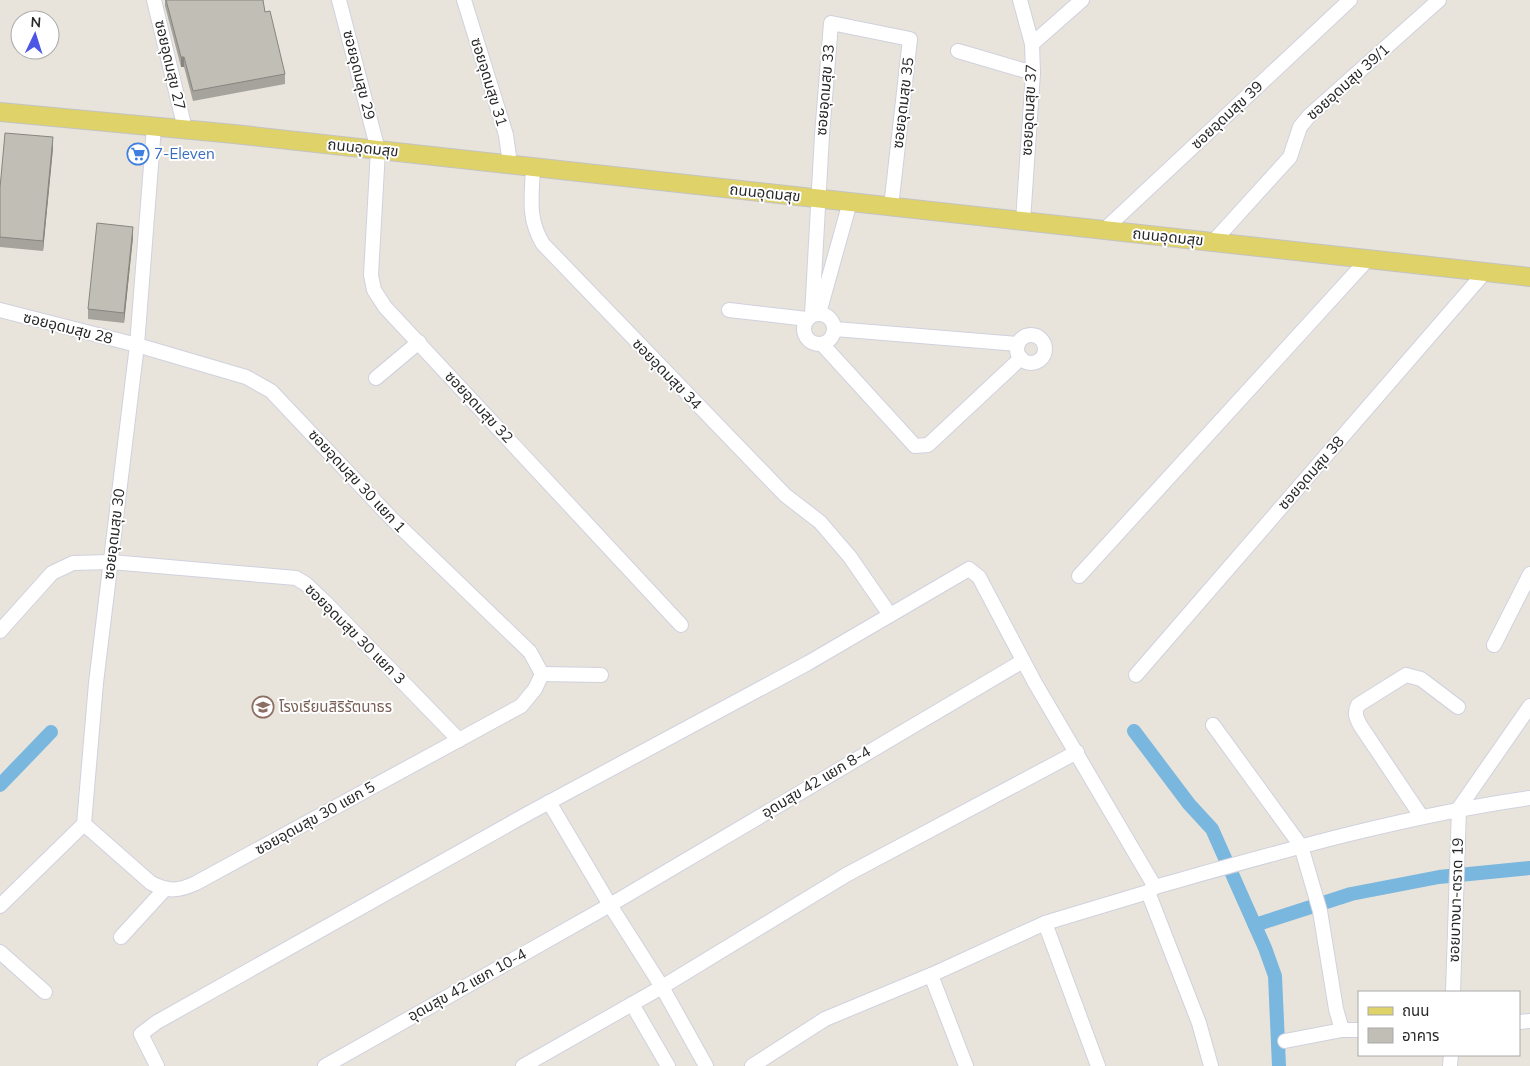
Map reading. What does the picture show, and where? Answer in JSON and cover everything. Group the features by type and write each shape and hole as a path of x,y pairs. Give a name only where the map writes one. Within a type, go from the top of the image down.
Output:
{"main road":[{"name":"ถนนอุดมสุข","path":"0,112 510,164 1530,277"}],"street":[{"name":"ซอยอุดมสุข 27","path":"154,0 185,130"},
{"name":"ซอยอุดมสุข 29","path":"339,0 378,150"},
{"name":"ซอยอุดมสุข 31","path":"464,0 506,135 510,164"},
{"name":"ซอยอุดมสุข 37","path":"1020,0 1032,44 1023,221"},
{"path":"1032,44 1082,0"},
{"name":"ซอยอุดมสุข 39","path":"1104,230 1350,0"},
{"name":"ซอยอุดมสุข 39/1","path":"1213,242 1290,157 1300,127 1309,116 1439,0"},
{"name":"ซอยอุดมสุข 33","path":"818,198 831,22 870,31"},
{"name":"ซอยอุดมสุข 35","path":"870,31 910,39 891,206"},
{"path":"958,51 1032,73"},
{"name":"ซอยอุดมสุข 30","path":"84,824 96,683 137,345 154,127"},
{"name":"ซอยอุดมสุข 32","path":"378,150 371,275 374,290 385,307 681,625"},
{"name":"ซอยอุดมสุข 34","path":"533,167 531,215 534,229 543,244 778,488 820,522 850,557 890,615"},
{"path":"813,316 818,198"},
{"path":"835,329 831,339 822,344 811,343 804,335 804,324 813,316 850,202"},
{"path":"1079,576 1368,259"},
{"name":"ซอยอุดมสุข 38","path":"1136,675 1485,272"},
{"name":"ซอยอุดมสุข 28","path":"0,310 137,345"},
{"path":"728,310 828,316 835,329"},
{"path":"835,329 1018,344"},
{"path":"1030,335 1036,336 1044,343 1045,348 1040,358 1031,362 1021,358 1018,354 1018,344 1021,339 1030,335"},
{"path":"376,378 419,342"},
{"path":"822,344 914,446 922,447 928,445 1021,358"},
{"name":"ซอยอุดมสุข 30 แยก 1","path":"137,345 246,377 272,391 392,519 530,652 542,674"},
{"name":"ซอยอุดมสุข 30 แยก 3","path":"0,631 52,573 62,566 73,563 111,562 296,578 306,584 325,602 459,740"},
{"path":"157,1066 141,1034 150,1027 550,802 808,663 969,568 979,578 1022,661 1076,752 1152,889 1199,1024 1211,1066"},
{"path":"1494,645 1530,574"},
{"name":"อุดมสุข 42 แยก 8-4","path":"610,905 1022,661"},
{"path":"542,674 601,675"},
{"name":"ซอยอุดมสุข 30 แยก 5","path":"164,890 178,891 196,883 521,706 535,689 542,674"},
{"path":"1421,816 1355,717 1355,710 1358,705 1406,675 1421,679 1458,707"},
{"path":"1459,808 1530,706"},
{"path":"1213,725 1301,846 1320,911 1336,1009 1342,1030"},
{"path":"523,1066 662,987 846,875 1076,752"},
{"path":"752,1066 825,1018 931,975 1045,923 1152,889 1301,846 1459,808 1530,798"},
{"path":"550,802 610,905 662,987 706,1066"},
{"name":"ซอยบางนา-ตราด 19","path":"1453,991 1459,808"},
{"path":"0,906 84,824 140,874 164,890 121,937"},
{"name":"อุดมสุข 42 แยก 10-4","path":"325,1066 610,905"},
{"path":"1045,923 1098,1066"},
{"path":"0,952 44,992"},
{"path":"931,975 966,1066"},
{"path":"632,1004 668,1066"},
{"path":"1286,1042 1342,1030 1358,1030"}],"building":[{"path":"166,0 263,0 265,12 270,11 285,74 193,91 184,57 181,57"},
{"path":"5,133 53,137 43,241 0,237 0,188"},
{"path":"97,223 133,227 124,313 88,309"}],"waterway":[{"path":"1134,731 1189,804 1212,829 1265,948 1275,976 1279,1066"},
{"path":"0,785 51,732"},
{"path":"1255,925 1351,894 1439,877 1530,868"}],"place":[{"name":"7-Eleven","path":"138,154"},
{"name":"โรงเรียนสิริรัตนาธร","path":"263,707"}]}
